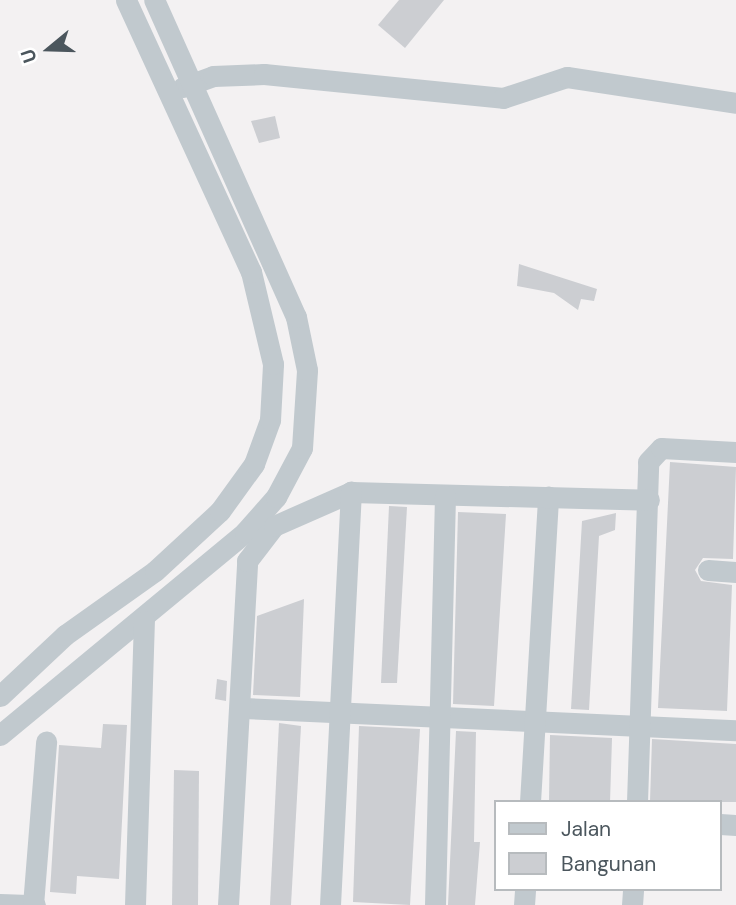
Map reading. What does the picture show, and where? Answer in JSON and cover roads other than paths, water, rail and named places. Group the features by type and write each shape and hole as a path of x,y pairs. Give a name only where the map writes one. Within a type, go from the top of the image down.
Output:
{"street":[{"path":"0,696 65,635 197,535 238,490 266,438 274,364 251,272 126,0"},
{"path":"0,735 144,621 276,497 306,427 307,370 296,317 154,0"},
{"path":"169,94 192,82 264,74 503,98 567,77 736,103"},
{"path":"637,800 649,500 648,462 661,448 736,452"},
{"path":"228,905 243,708 247,561 274,526 351,492 649,500"},
{"path":"330,905 351,492"},
{"path":"435,905 445,496"},
{"path":"530,800 548,497"},
{"path":"708,570 736,572"},
{"path":"135,905 144,621"},
{"path":"243,708 736,730"},
{"path":"0,904 34,905 46,742"}]}
